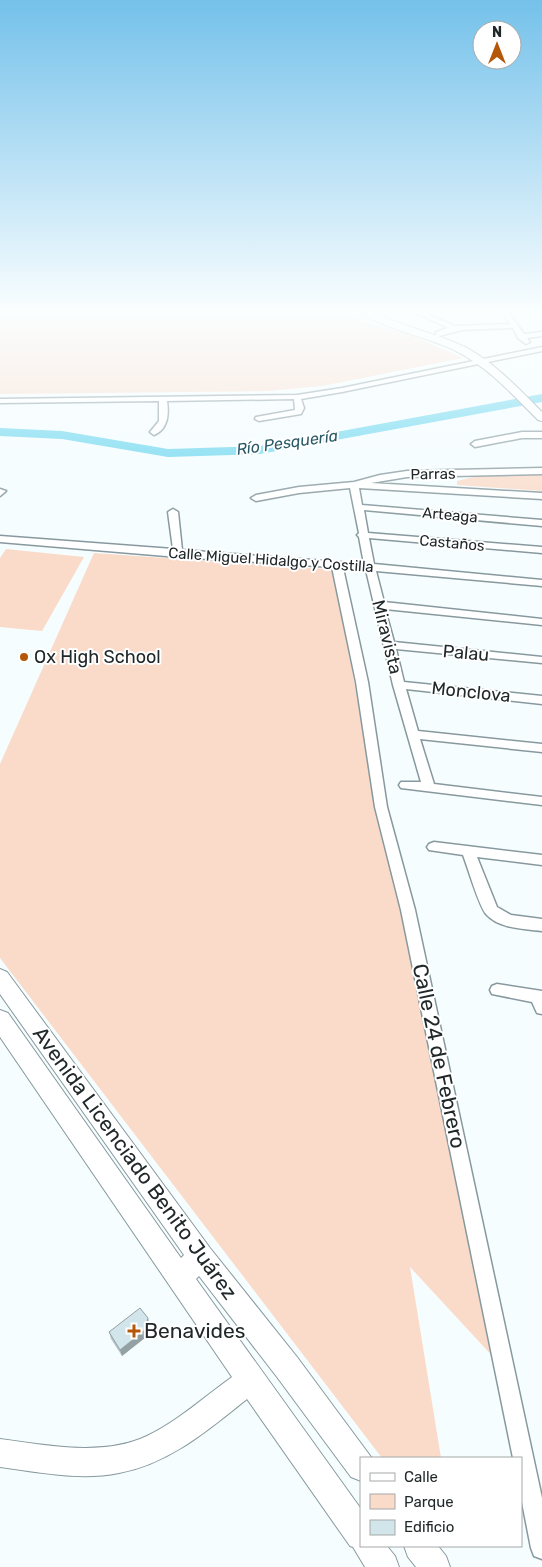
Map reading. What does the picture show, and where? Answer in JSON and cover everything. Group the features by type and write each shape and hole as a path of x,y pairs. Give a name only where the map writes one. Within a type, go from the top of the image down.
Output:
{"street":[{"path":"0,401 297,397 382,382"},
{"path":"509,383 542,409"},
{"path":"509,383 542,418"},
{"path":"259,419 298,412 300,408 297,397"},
{"path":"154,432 159,428 166,416 163,400"},
{"path":"475,444 522,435 542,435"},
{"name":"Parras","path":"256,498 325,487 354,485 380,478 407,474 542,471"},
{"path":"354,485 542,496"},
{"name":"Miravista","path":"354,485 362,536 428,786"},
{"name":"Arteaga","path":"357,507 542,522"},
{"path":"173,512 178,554"},
{"name":"Castaños","path":"362,536 542,550"},
{"name":"Calle Miguel Hidalgo y Costilla","path":"0,539 178,554 370,567 542,583"},
{"name":"Calle 24 de Febrero","path":"337,565 362,682 382,806 408,910 542,1548"},
{"path":"380,605 542,622"},
{"name":"Palau","path":"390,645 542,660"},
{"name":"Monclova","path":"400,685 542,700"},
{"path":"413,734 542,748"},
{"path":"404,785 428,786 542,801"},
{"path":"434,847 542,860"},
{"path":"468,851 491,910 498,917 508,921 542,925"},
{"name":"Avenida Licenciado Benito Juárez","path":"0,978 201,1257 287,1367 360,1466"},
{"path":"497,990 540,1000"},
{"name":"Avenida Licenciado Benito Juárez","path":"0,1019 250,1380 360,1534"},
{"path":"179,1277 201,1257"},
{"path":"0,1453 74,1461 116,1459 132,1456 153,1449 175,1436 250,1380"},
{"path":"369,1547 384,1567"},
{"path":"420,1547 435,1567"}],"green space":[{"path":"0,382 342,382 322,386 268,391 0,394"},
{"path":"486,474 542,474 542,491 457,485 457,481"},
{"path":"6,549 84,557 42,631 0,627 0,558"},
{"path":"94,553 326,569 334,572 376,800 404,910 497,1361 410,1267 441,1457 381,1457 0,958 0,764"}],"building":[{"name":"Benavides","path":"140,1308 148,1318 145,1330 120,1350 109,1332"}],"waterway":[{"name":"Río Pesquería","path":"0,432 62,435 168,453 260,450 542,398"}],"place":[{"name":"Ox High School","path":"24,657"},
{"name":"Benavides","path":"134,1331"}]}
